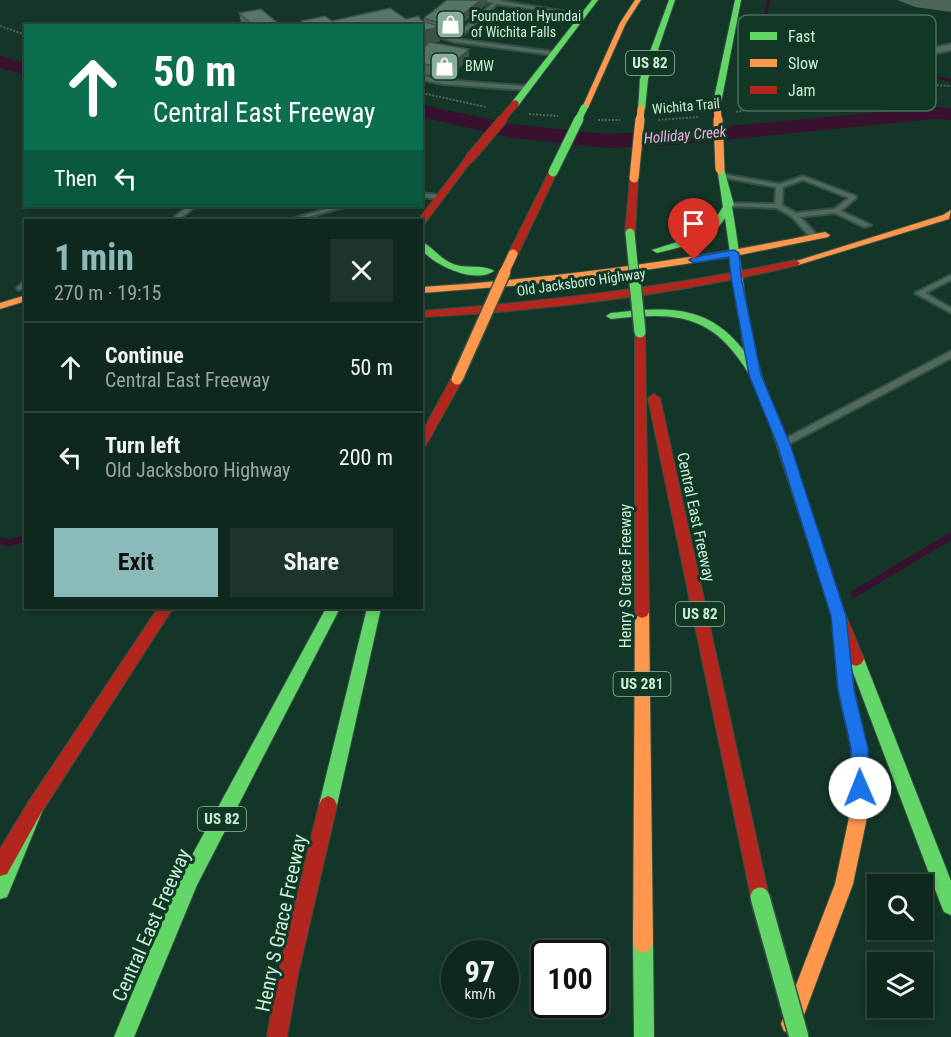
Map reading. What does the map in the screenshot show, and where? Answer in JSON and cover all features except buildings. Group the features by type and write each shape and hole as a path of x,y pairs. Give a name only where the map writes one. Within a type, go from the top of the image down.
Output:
{"main road":[{"path":"423,220 469,159 517,108 525,88 595,0"},
{"name":"US 82","path":"423,440 457,379 513,254 623,24 631,0"},
{"path":"623,24 638,0"},
{"name":"Central East Freeway","path":"672,0 644,79 634,178 630,233 640,332 760,897 799,1037"},
{"path":"664,18 680,8 686,0"},
{"path":"738,0 717,103 721,172 730,208 736,277 755,375 783,444 838,616 951,904"},
{"path":"730,208 747,226"},
{"path":"615,255 662,249 693,240 713,229 730,208"},
{"name":"Old Jacksboro Highway","path":"423,314 552,304 736,277 790,265 888,236 946,217 951,213"},
{"name":"Old Jacksboro Highway","path":"423,290 582,276 734,253 872,223"},
{"path":"762,235 770,239 800,240"},
{"path":"423,247 430,258 447,266 485,271 520,267"},
{"path":"768,281 790,265"},
{"path":"0,306 22,289"},
{"path":"747,330 757,305"},
{"path":"593,318 661,311 687,316 718,329 755,375"},
{"path":"467,329 501,326"},
{"name":"Henry S Grace Freeway","path":"640,332 644,1037"},
{"path":"0,867 35,807 165,609"},
{"name":"Central East Freeway","path":"124,1037 190,879 332,609"},
{"name":"Henry S Grace Freeway","path":"277,1037 288,974 374,609"},
{"path":"787,1037 844,884 860,808 859,748 846,690 838,616"},
{"path":"0,890 35,807"}],"street":[{"path":"936,50 951,47"}],"lane":[{"path":"481,0 583,15"},
{"path":"454,40 498,1"},
{"path":"423,30 454,40 553,53"},
{"path":"423,78 443,82 525,88"},
{"path":"721,172 780,186 803,178 854,197 837,211"},
{"path":"778,206 780,186"},
{"path":"423,195 438,197"},
{"path":"730,208 778,206 795,215 815,237"},
{"path":"175,219 191,207"},
{"path":"296,219 339,207"},
{"path":"795,215 837,211 872,223"},
{"path":"951,278 919,292 951,311"},
{"path":"783,444 951,354"}],"path":[{"path":"0,26 24,34"},
{"name":"Wichita Trail","path":"936,85 951,86"},
{"path":"423,93 487,107"},
{"path":"517,108 565,117"},
{"name":"Wichita Trail","path":"736,112 741,111"},
{"name":"Wichita Trail","path":"652,120 704,116"},
{"path":"598,120 620,120"}],"waterway":[{"path":"766,15 769,0"},
{"name":"Holliday Creek","path":"0,62 24,68"},
{"path":"936,77 951,80"},
{"name":"Holliday Creek","path":"423,111 512,131 607,141 674,138 935,113 951,114"},
{"path":"854,594 951,536"},
{"path":"0,541 9,543 24,539"}],"traffic: fast":[{"path":"515,104 595,0"},
{"path":"641,109 644,79 672,0"},
{"path":"717,103 738,0"},
{"path":"553,172 584,108"},
{"path":"720,169 749,349 757,380 776,425"},
{"path":"657,250 693,240 713,229 729,205"},
{"path":"630,233 640,332"},
{"path":"423,246 444,264 460,270 489,271"},
{"path":"611,316 665,313 692,317 717,328 736,348 753,372"},
{"path":"124,1037 190,879 332,609"},
{"path":"328,805 374,609"},
{"path":"856,659 951,905"},
{"path":"0,890 35,807"},
{"path":"760,897 799,1037"},
{"path":"643,943 644,1037"}],"traffic: slow":[{"path":"584,108 623,23 638,0"},
{"path":"717,103 720,169"},
{"path":"634,178 641,109"},
{"path":"795,263 946,217 951,213"},
{"path":"423,290 574,277 725,255 825,235"},
{"path":"457,379 513,254"},
{"path":"0,306 24,299"},
{"path":"642,612 643,943"},
{"path":"791,1024 844,884 860,808 859,748 846,690 839,616"}],"traffic: jam":[{"path":"469,159 515,104"},
{"path":"423,220 469,159"},
{"path":"513,254 553,172"},
{"path":"630,233 634,178"},
{"path":"423,314 610,296 703,282 795,263"},
{"path":"640,332 642,612"},
{"path":"423,440 457,379"},
{"path":"654,398 760,897"},
{"path":"776,425 839,616 856,659"},
{"path":"0,867 35,807 165,609"},
{"path":"277,1037 288,974 328,805"}],"place":[{"name":"Foundation Hyundai of Wichita Falls","path":"450,24"},
{"name":"BMW","path":"444,66"}],"route":[{"path":"694,260 734,253 736,277 755,375 783,444 838,616 846,690 859,748 860,788"}]}
